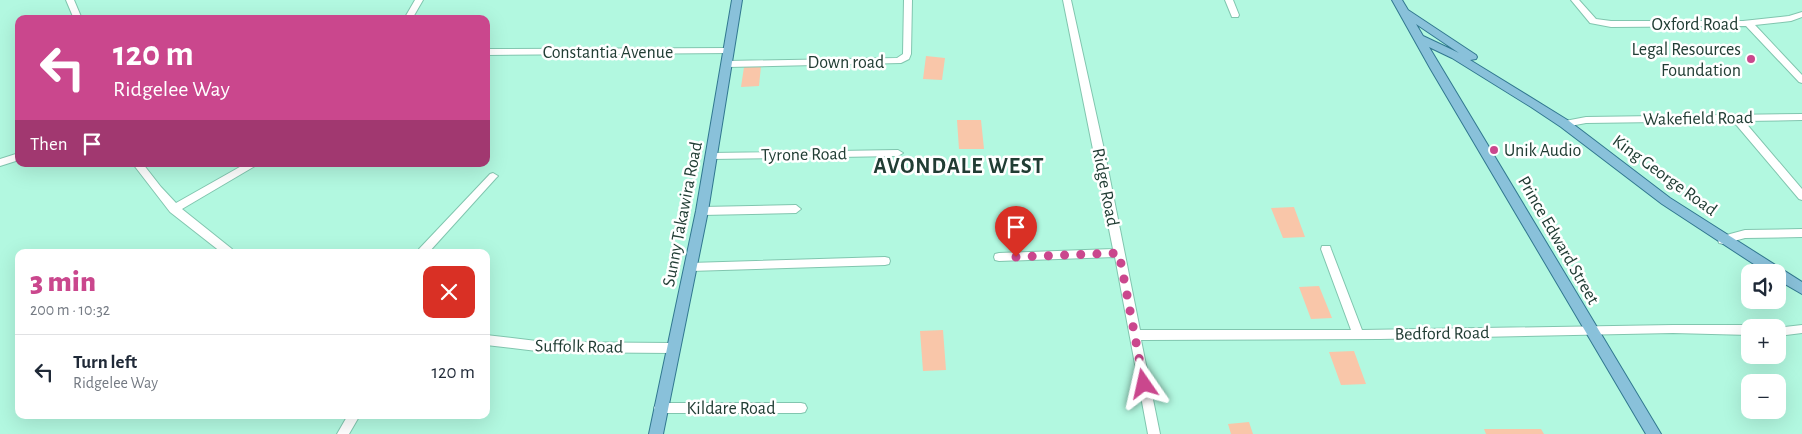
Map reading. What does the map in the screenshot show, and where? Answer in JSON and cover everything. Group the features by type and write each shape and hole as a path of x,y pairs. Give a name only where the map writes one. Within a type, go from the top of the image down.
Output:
{"main road":[{"name":"Sunny Takawira Road","path":"656,434 672,348 702,212 736,0"},
{"path":"1397,0 1404,12"},
{"name":"King George Road","path":"1404,12 1447,39 1528,96 1535,104"},
{"name":"Prince Edward Street","path":"1404,12 1435,68 1654,434"},
{"path":"1420,39 1447,39"},
{"name":"King George Road","path":"1420,39 1456,56 1535,104 1565,124 1666,201 1762,264"},
{"path":"1435,68 1441,62 1456,56"},
{"name":"King George Road","path":"1786,279 1802,289"}],"street":[{"path":"70,0 76,15"},
{"path":"410,15 419,0"},
{"name":"Down road","path":"728,57 898,61 906,57 907,54 908,0"},
{"name":"Ridge Road","path":"1067,0 1154,434"},
{"path":"1229,0 1235,15"},
{"name":"Oxford Road","path":"1575,0 1588,17 1604,24 1749,24 1802,80"},
{"path":"1749,24 1785,21 1802,14"},
{"name":"Constantia Avenue","path":"490,52 728,57"},
{"name":"Wakefield Road","path":"1565,124 1586,120 1802,117"},
{"path":"1736,118 1802,196"},
{"name":"Tyrone Road","path":"711,156 898,153"},
{"path":"0,163 15,157"},
{"path":"140,167 174,209 224,249"},
{"path":"174,209 247,167"},
{"path":"426,249 494,176"},
{"path":"702,212 796,209"},
{"path":"1723,240 1745,234 1802,233"},
{"path":"1326,249 1358,334"},
{"path":"999,257 1119,253"},
{"path":"690,267 885,261"},
{"path":"1786,330 1802,329"},
{"name":"Bedford Road","path":"1135,335 1741,330"},
{"name":"Suffolk Road","path":"490,340 545,347 672,348"},
{"name":"Kildare Road","path":"660,408 801,408"},
{"path":"342,434 351,419"}],"shaded area":[{"path":"926,56 945,58 942,80 923,79"},
{"path":"761,66 759,86 741,87 744,67"},
{"path":"957,120 981,120 984,149 959,149"},
{"path":"1294,207 1305,237 1283,238 1271,208"},
{"path":"1319,286 1332,318 1311,319 1299,287"},
{"path":"943,330 946,370 923,371 920,331"},
{"path":"1354,351 1366,384 1341,385 1329,352"},
{"path":"1249,422 1253,434 1231,434 1228,424"},
{"path":"1484,429 1541,429 1544,434 1486,434"}],"place":[{"name":"Legal Resources Foundation","path":"1751,59"},
{"name":"Unik Audio","path":"1494,150"}],"district":[{"name":"AVONDALE WEST","path":"959,165"}],"route":[{"path":"1016,257 1119,253 1144,384"}]}
